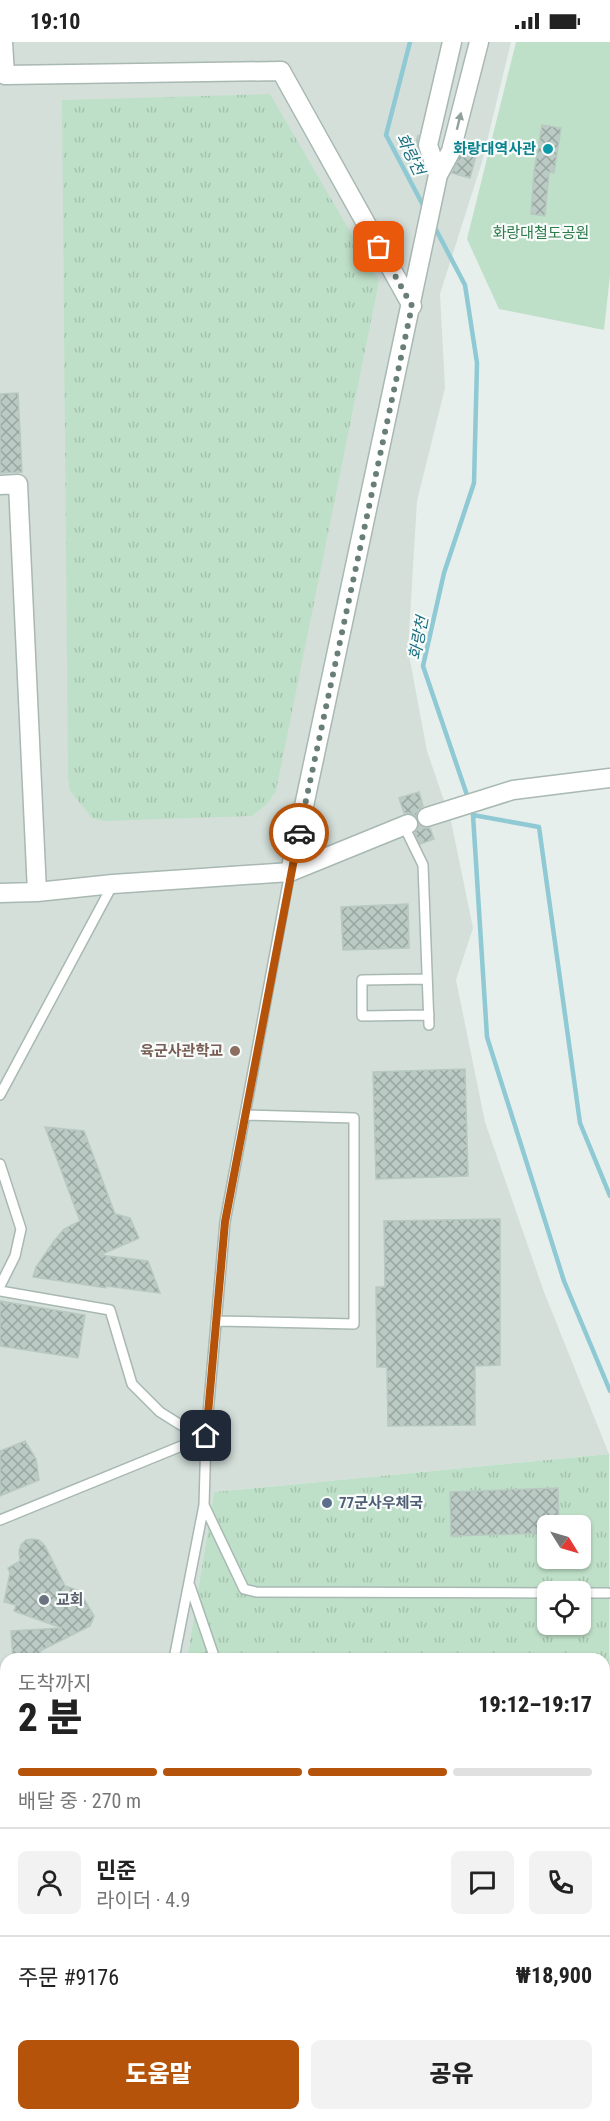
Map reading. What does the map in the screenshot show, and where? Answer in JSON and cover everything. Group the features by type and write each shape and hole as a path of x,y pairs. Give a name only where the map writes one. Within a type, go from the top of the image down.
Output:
{"street":[{"path":"3,42 3,75 281,71 412,306"},
{"path":"438,175 428,145 452,42"},
{"path":"290,872 438,175 451,151 479,42"},
{"path":"0,485 18,484 37,892"},
{"path":"428,816 513,790 610,778"},
{"path":"0,893 290,872 406,825"}],"lane":[{"path":"406,825 423,865 429,1020 362,1016 363,980 427,979"},
{"path":"175,1653 204,1505 206,1436 225,1222 290,872"},
{"path":"0,1095 113,884"},
{"path":"216,1321 354,1324 354,1118 245,1115"},
{"path":"0,1164 21,1229 15,1256 0,1288 110,1310 132,1384 160,1412 184,1427 206,1436"},
{"path":"0,1520 206,1436"},
{"path":"204,1505 244,1589 256,1592 537,1593"},
{"path":"189,1583 213,1653"},
{"path":"591,1593 608,1593"}],"shaded area":[{"name":"육군사관학교","path":"0,42 511,42 482,162 440,294 445,388 417,501 408,650 427,751 451,821 473,928 456,980 485,1122 544,1292 609,1454 214,1492 188,1653 0,1653"}],"green space":[{"name":"화랑대철도공원","path":"516,42 610,42 610,275 604,330 499,309 467,239"},
{"path":"270,94 379,281 276,791 267,804 252,816 104,821 92,818 70,791 68,777 62,100"},
{"path":"609,1454 609,1653 188,1653 214,1492"}],"building":[{"path":"542,125 561,128 554,173 549,172 545,216 531,214 534,172"},
{"path":"418,135 417,148 423,165 411,162"},
{"path":"463,148 477,152 470,178 452,173"},
{"path":"18,393 22,472 0,473 0,394"},
{"path":"419,792 423,806 418,810 416,816 404,813 399,798"},
{"path":"419,825 430,828 434,839 420,844 415,833"},
{"path":"408,904 409,948 343,950 341,907"},
{"path":"465,1069 468,1176 376,1179 373,1072"},
{"path":"45,1127 84,1131 115,1214 130,1218 139,1238 100,1255 148,1261 160,1293 33,1277 36,1267 64,1229 80,1221"},
{"path":"500,1219 500,1365 475,1366 475,1425 388,1426 387,1367 377,1367 376,1287 385,1287 384,1221"},
{"path":"0,1301 85,1315 78,1358 0,1346"},
{"path":"25,1441 36,1459 39,1480 0,1496 0,1451"},
{"path":"558,1488 559,1515 537,1515 537,1533 451,1536 450,1492"},
{"name":"교회","path":"26,1540 39,1540 45,1546 65,1586 77,1590 75,1594 83,1597 94,1616 90,1626 40,1653 13,1653 11,1631 62,1628 14,1611 16,1605 4,1602 10,1573 8,1568 20,1561 19,1551"}],"waterway":[{"name":"화랑천","path":"410,42 386,135 425,209"},
{"name":"화랑천","path":"433,224 465,285 477,363 474,483 444,573 423,666 468,798"},
{"name":"화랑천","path":"471,806 473,815 539,827 580,1123 610,1196"},
{"path":"473,815 487,1037 564,1281 610,1391"}],"way so far":[{"path":"299,833 412,306 379,247"}],"place":[{"name":"화랑대역사관","path":"548,149"},
{"name":"육군사관학교","path":"235,1051"},
{"name":"77군사우체국","path":"327,1503"},
{"name":"교회","path":"44,1600"}],"route":[{"path":"206,1436 225,1222 299,833"}]}
